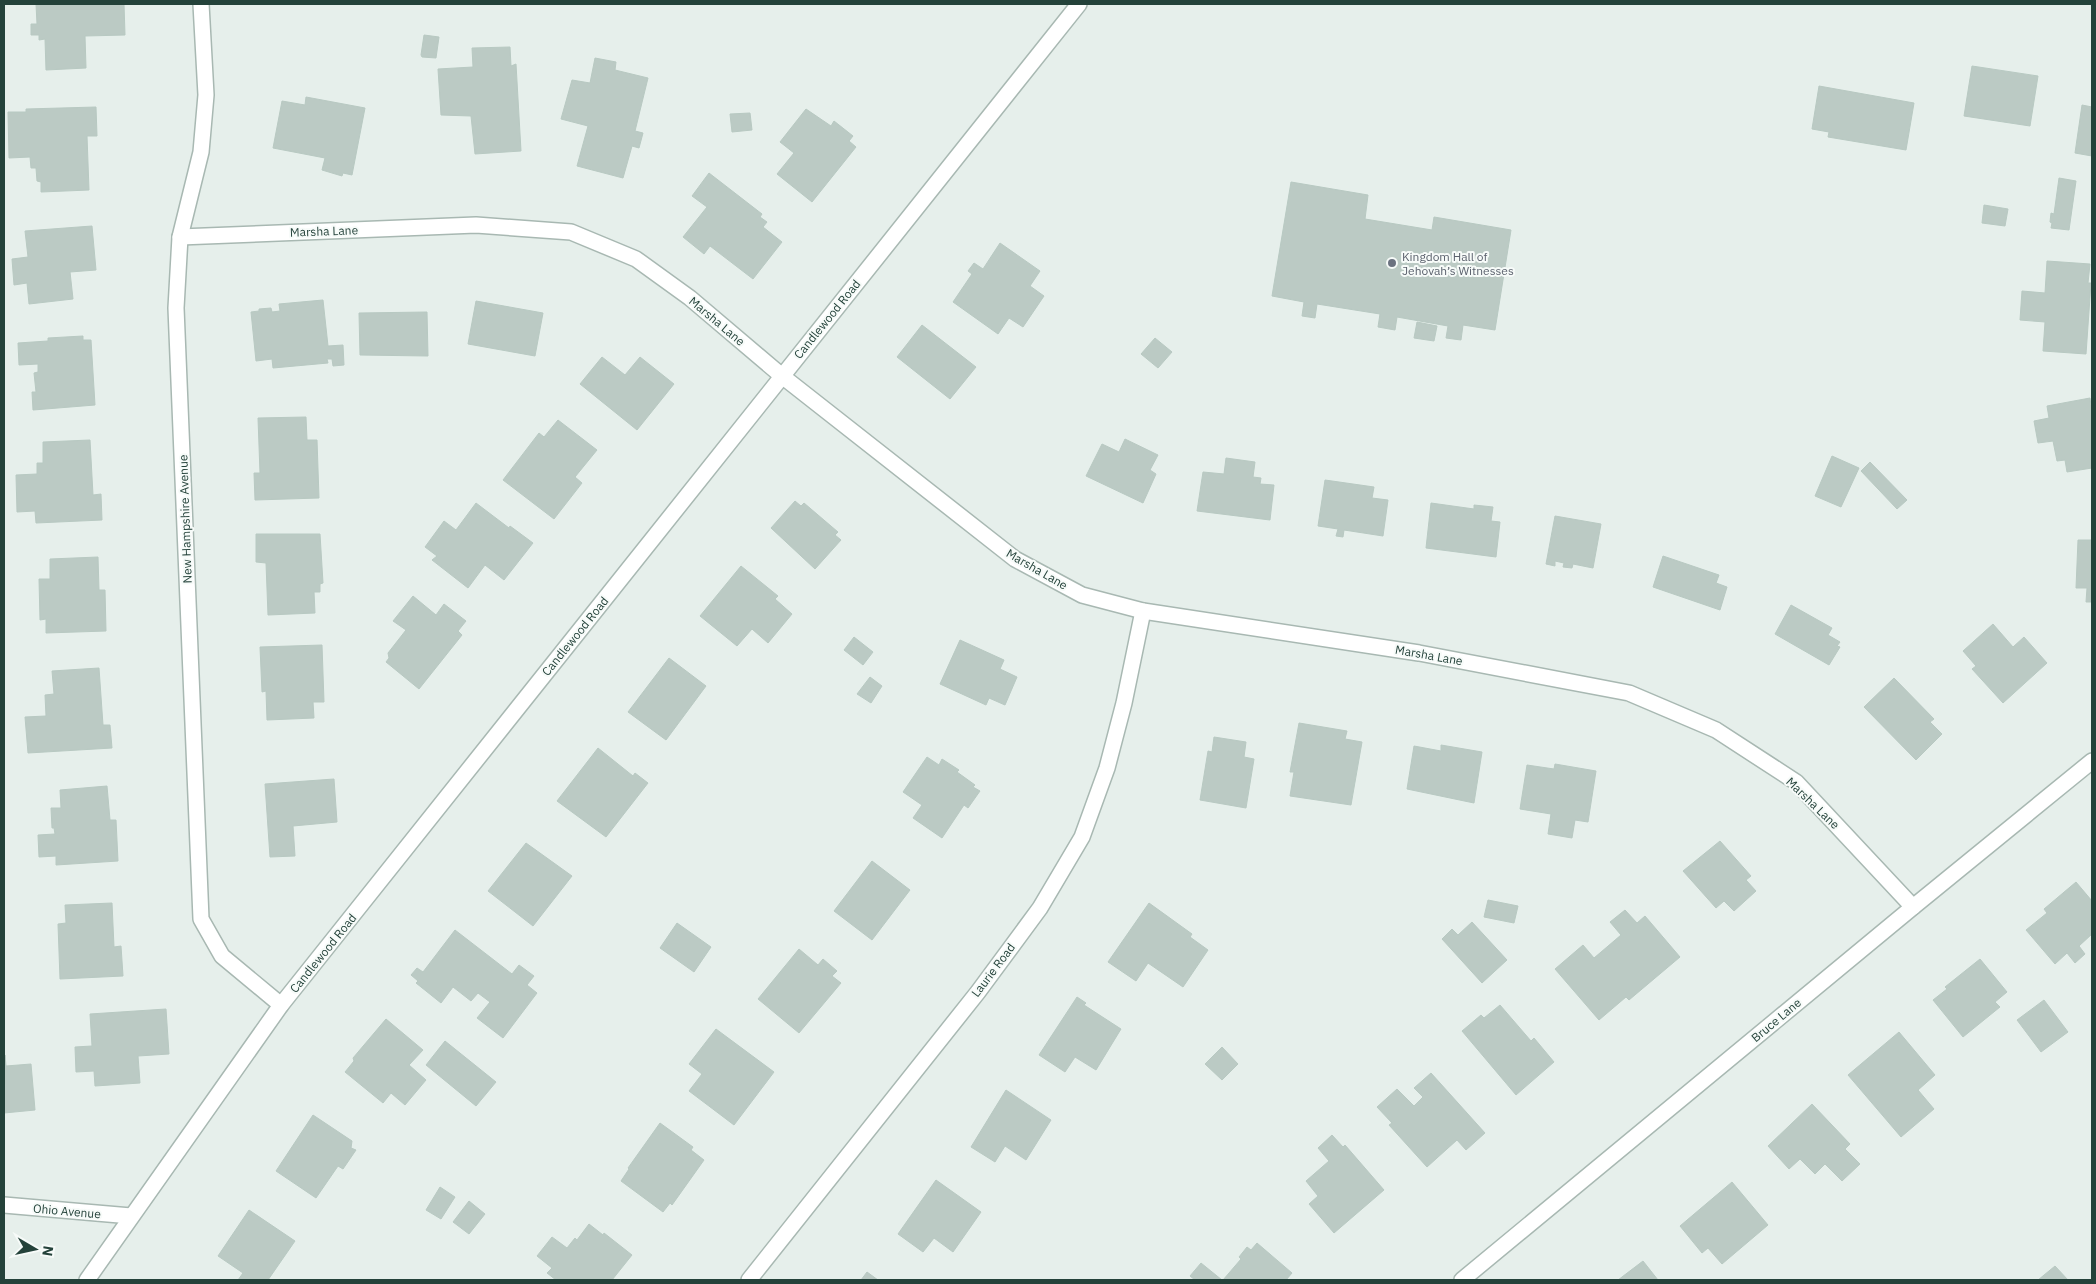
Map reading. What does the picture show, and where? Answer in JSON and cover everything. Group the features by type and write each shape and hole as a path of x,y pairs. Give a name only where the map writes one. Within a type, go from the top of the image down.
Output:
{"street":[{"name":"New Hampshire Avenue","path":"200,4 206,95 200,152 180,237 176,308 201,919 222,956 281,1005"},
{"name":"Candlewood Road","path":"87,1280 281,1005 1079,4"},
{"name":"Marsha Lane","path":"180,237 476,225 571,232 636,260 690,298 782,376 1015,559 1082,595 1143,611 1420,653 1629,693 1716,730 1796,782 1913,906"},
{"name":"Laurie Road","path":"749,1280 978,992 1040,908 1082,837 1107,768 1124,703 1143,611"},
{"name":"Bruce Lane","path":"1462,1280 1913,906 2092,761"},
{"name":"Ohio Avenue","path":"4,1205 131,1216"}],"building":[{"path":"36,4 124,4 125,35 85,36 86,68 46,70 45,39 39,40 39,35 31,35 31,24 37,24"},
{"path":"424,35 439,37 436,58 422,57"},
{"path":"510,47 511,66 516,64 521,151 475,154 471,116 441,115 438,69 473,67 472,48"},
{"path":"595,58 616,62 615,70 648,78 635,131 643,133 639,148 632,146 623,178 577,166 588,126 561,119 572,80 590,83"},
{"path":"1972,66 2038,76 2030,126 1964,116"},
{"path":"1819,86 1914,103 1906,150 1828,137 1829,132 1812,129"},
{"path":"306,97 365,108 352,175 343,173 342,176 322,170 325,158 273,148 282,101 305,105"},
{"path":"2082,105 2092,107 2092,156 2075,153"},
{"path":"96,107 97,136 87,136 89,190 41,192 41,182 37,181 36,168 31,168 30,157 9,158 8,112 26,112 26,109"},
{"path":"806,109 831,126 834,121 853,136 849,141 856,147 812,202 777,174 794,153 780,142"},
{"path":"750,113 752,130 732,132 730,114"},
{"path":"709,173 762,214 760,217 767,222 763,227 782,242 753,279 710,246 704,254 683,237 707,207 692,196"},
{"path":"2059,178 2076,181 2069,230 2051,228 2051,213 2054,214"},
{"name":"Kingdom Hall of Jehovah’s Witnesses","path":"1291,182 1368,195 1365,219 1432,230 1434,217 1511,230 1495,330 1463,325 1461,340 1446,338 1448,326 1397,317 1395,330 1378,327 1380,314 1317,304 1315,318 1302,316 1304,302 1272,296"},
{"path":"1984,205 2008,209 2005,226 1982,223"},
{"path":"92,226 96,270 70,272 73,299 29,304 27,283 14,285 12,259 28,257 25,231"},
{"path":"1000,243 1040,271 1030,286 1044,296 1023,327 1009,318 998,334 953,302 972,274 968,271 974,263 983,269"},
{"path":"2047,261 2090,264 2088,283 2091,283 2086,354 2043,351 2045,322 2020,320 2022,291 2045,293"},
{"path":"323,300 328,346 343,345 344,365 333,366 332,359 327,359 328,363 273,368 272,359 256,361 251,312 271,308 272,312 280,311 279,304"},
{"path":"476,301 543,313 535,356 468,344"},
{"path":"427,312 428,356 360,355 359,313"},
{"path":"1417,322 1437,326 1434,341 1414,338"},
{"path":"922,325 976,367 950,399 897,357"},
{"path":"83,336 83,340 91,340 95,405 33,410 32,392 36,392 34,373 38,372 38,364 19,365 18,343 48,341 48,338"},
{"path":"1155,338 1172,352 1158,368 1141,354"},
{"path":"602,357 625,375 640,357 674,384 637,430 580,384"},
{"path":"2090,398 2092,413 2092,468 2067,472 2065,460 2057,461 2053,441 2038,443 2034,421 2049,418 2047,406"},
{"path":"306,417 307,440 317,440 319,498 255,500 254,473 260,473 258,418"},
{"path":"558,420 597,450 575,477 582,483 554,519 503,480 539,433 544,437"},
{"path":"1125,439 1158,455 1150,470 1156,474 1143,503 1086,476 1102,444 1119,452"},
{"path":"90,440 93,495 101,494 102,520 36,523 35,511 17,512 16,475 37,474 37,463 43,463 43,442"},
{"path":"1832,456 1859,468 1841,507 1815,496"},
{"path":"1226,458 1255,462 1253,477 1261,478 1260,484 1274,485 1270,520 1197,511 1203,472 1224,474"},
{"path":"1870,462 1907,500 1897,509 1861,471"},
{"path":"1325,480 1374,487 1372,498 1388,500 1383,536 1344,530 1343,537 1336,536 1338,529 1318,526"},
{"path":"795,501 801,506 804,503 838,532 835,535 841,540 815,569 771,528"},
{"path":"476,503 509,528 510,526 533,543 504,580 485,565 468,588 432,560 437,556 425,547 444,521 456,530"},
{"path":"1431,503 1474,509 1474,505 1493,507 1491,521 1500,522 1496,557 1426,548"},
{"path":"1555,516 1601,524 1593,568 1573,564 1572,568 1563,567 1564,563 1555,561 1555,566 1546,564"},
{"path":"256,534 320,534 323,583 320,584 320,592 314,592 315,613 268,615 266,563 256,562"},
{"path":"2078,540 2092,540 2092,602 2086,602 2087,588 2076,588"},
{"path":"1663,556 1719,575 1716,583 1727,587 1720,610 1653,587"},
{"path":"98,557 99,590 105,590 106,631 46,633 46,619 40,620 39,579 50,579 50,559"},
{"path":"741,566 778,596 775,599 792,614 768,643 752,629 737,646 700,616"},
{"path":"413,596 436,615 444,604 466,621 458,631 462,635 419,689 386,662 389,658 388,653 406,630 393,621"},
{"path":"1791,605 1832,628 1828,635 1840,642 1837,646 1840,647 1829,665 1775,634"},
{"path":"1993,624 2013,647 2024,637 2047,663 2003,703 1972,669 1976,666 1963,651"},
{"path":"854,637 873,652 863,665 844,650"},
{"path":"960,640 1004,660 1000,669 1017,677 1005,705 989,698 986,705 940,684"},
{"path":"322,645 324,702 313,702 314,718 267,720 266,691 262,692 260,647"},
{"path":"669,658 706,686 666,740 628,712"},
{"path":"99,668 103,725 110,725 112,748 28,753 25,717 46,716 45,695 54,694 52,671"},
{"path":"870,677 882,686 871,703 857,694"},
{"path":"1894,678 1934,719 1930,722 1942,734 1916,760 1864,707"},
{"path":"1299,723 1347,731 1345,739 1362,742 1351,805 1290,796 1294,772 1290,772"},
{"path":"1214,737 1246,742 1244,757 1254,759 1246,808 1200,800 1208,751 1212,752"},
{"path":"1441,745 1482,752 1474,803 1407,789 1414,746 1441,751"},
{"path":"598,748 633,776 635,773 648,783 606,837 557,801"},
{"path":"927,757 939,765 942,759 959,770 957,772 980,791 968,808 964,805 942,838 913,818 922,805 903,792"},
{"path":"1555,764 1596,771 1588,822 1575,820 1572,838 1548,834 1551,814 1520,809 1527,765 1554,769"},
{"path":"334,779 337,822 293,826 295,856 270,857 265,784"},
{"path":"107,786 110,820 116,820 118,861 56,865 56,856 39,857 38,835 55,834 54,828 52,828 51,808 61,808 60,790"},
{"path":"1720,841 1751,876 1746,880 1756,891 1734,911 1724,901 1716,908 1683,871"},
{"path":"526,843 572,876 533,926 488,891"},
{"path":"872,861 910,890 872,940 834,911"},
{"path":"2076,882 2092,901 2092,934 2079,946 2085,954 2075,963 2067,953 2055,964 2026,930 2047,913 2044,909"},
{"path":"1488,900 1518,906 1514,923 1484,917"},
{"path":"112,903 114,947 121,946 123,976 60,979 58,924 66,923 65,905"},
{"path":"1149,903 1192,934 1190,937 1208,950 1183,987 1148,963 1136,981 1108,962"},
{"path":"1625,910 1637,923 1645,916 1680,957 1629,1000 1626,997 1599,1020 1555,969 1583,945 1594,958 1621,935 1610,922"},
{"path":"1472,922 1507,960 1482,983 1442,939 1452,929 1458,935"},
{"path":"677,923 711,947 694,972 660,948"},
{"path":"455,930 512,974 519,965 534,976 527,985 537,993 503,1038 477,1018 490,1002 478,993 471,1001 453,987 441,1003 416,983 418,981 411,975 417,968 423,972"},
{"path":"799,949 818,965 823,959 837,971 832,976 841,983 799,1033 758,999"},
{"path":"1980,959 2007,992 1995,1002 2000,1007 1963,1037 1933,1000 1947,989 1945,987"},
{"path":"1077,997 1086,1003 1084,1005 1121,1029 1096,1070 1075,1057 1065,1072 1039,1055"},
{"path":"2044,1000 2068,1032 2041,1052 2017,1020"},
{"path":"1500,1005 1531,1041 1534,1038 1554,1062 1516,1095 1462,1031 1481,1015 1484,1018"},
{"path":"166,1009 169,1054 138,1056 140,1083 95,1086 94,1071 76,1072 75,1047 92,1046 90,1014"},
{"path":"386,1019 423,1050 409,1065 426,1080 405,1105 391,1093 383,1103 345,1072 354,1061 353,1058"},
{"path":"716,1029 774,1072 734,1125 689,1091 702,1074 689,1064"},
{"path":"1899,1032 1935,1075 1918,1090 1934,1109 1901,1137 1848,1075"},
{"path":"445,1041 496,1082 476,1106 426,1065"},
{"path":"1222,1047 1238,1064 1222,1080 1205,1064"},
{"path":"5,1055 6,1066 31,1064 35,1110 4,1113"},
{"path":"1431,1073 1485,1133 1466,1150 1457,1140 1427,1167 1389,1125 1392,1123 1377,1107 1397,1089 1414,1106 1423,1097 1414,1088"},
{"path":"1006,1090 1051,1120 1026,1160 1005,1146 995,1162 971,1147"},
{"path":"1812,1104 1850,1144 1845,1149 1860,1164 1842,1181 1825,1164 1815,1174 1800,1159 1789,1169 1768,1146"},
{"path":"313,1115 352,1141 351,1148 356,1150 343,1169 338,1166 316,1198 276,1171"},
{"path":"660,1123 693,1147 691,1150 704,1160 672,1205 670,1203 663,1212 621,1181"},
{"path":"1332,1135 1343,1147 1345,1145 1384,1190 1334,1233 1309,1204 1318,1196 1306,1181 1329,1161 1318,1148"},
{"path":"936,1180 981,1212 953,1252 934,1238 923,1252 898,1234"},
{"path":"1732,1182 1768,1225 1722,1264 1708,1248 1702,1253 1680,1226"},
{"path":"440,1187 455,1197 441,1219 426,1210"},
{"path":"469,1201 485,1214 469,1234 453,1222"},
{"path":"249,1210 295,1241 268,1280 238,1280 243,1273 218,1256"},
{"path":"589,1224 632,1255 612,1280 556,1280 547,1273 552,1268 537,1256 552,1237 567,1248 575,1238 577,1240"},
{"path":"1257,1243 1292,1273 1286,1280 1223,1280 1241,1259 1239,1257 1247,1247 1251,1250"},
{"path":"1643,1261 1658,1280 1618,1280"},
{"path":"1201,1263 1222,1280 1195,1280 1190,1276"},
{"path":"2055,1266 2068,1280 2038,1280"},
{"path":"867,1272 878,1280 861,1280"}],"place":[{"name":"Kingdom Hall of Jehovah’s Witnesses","path":"1392,263"}]}
